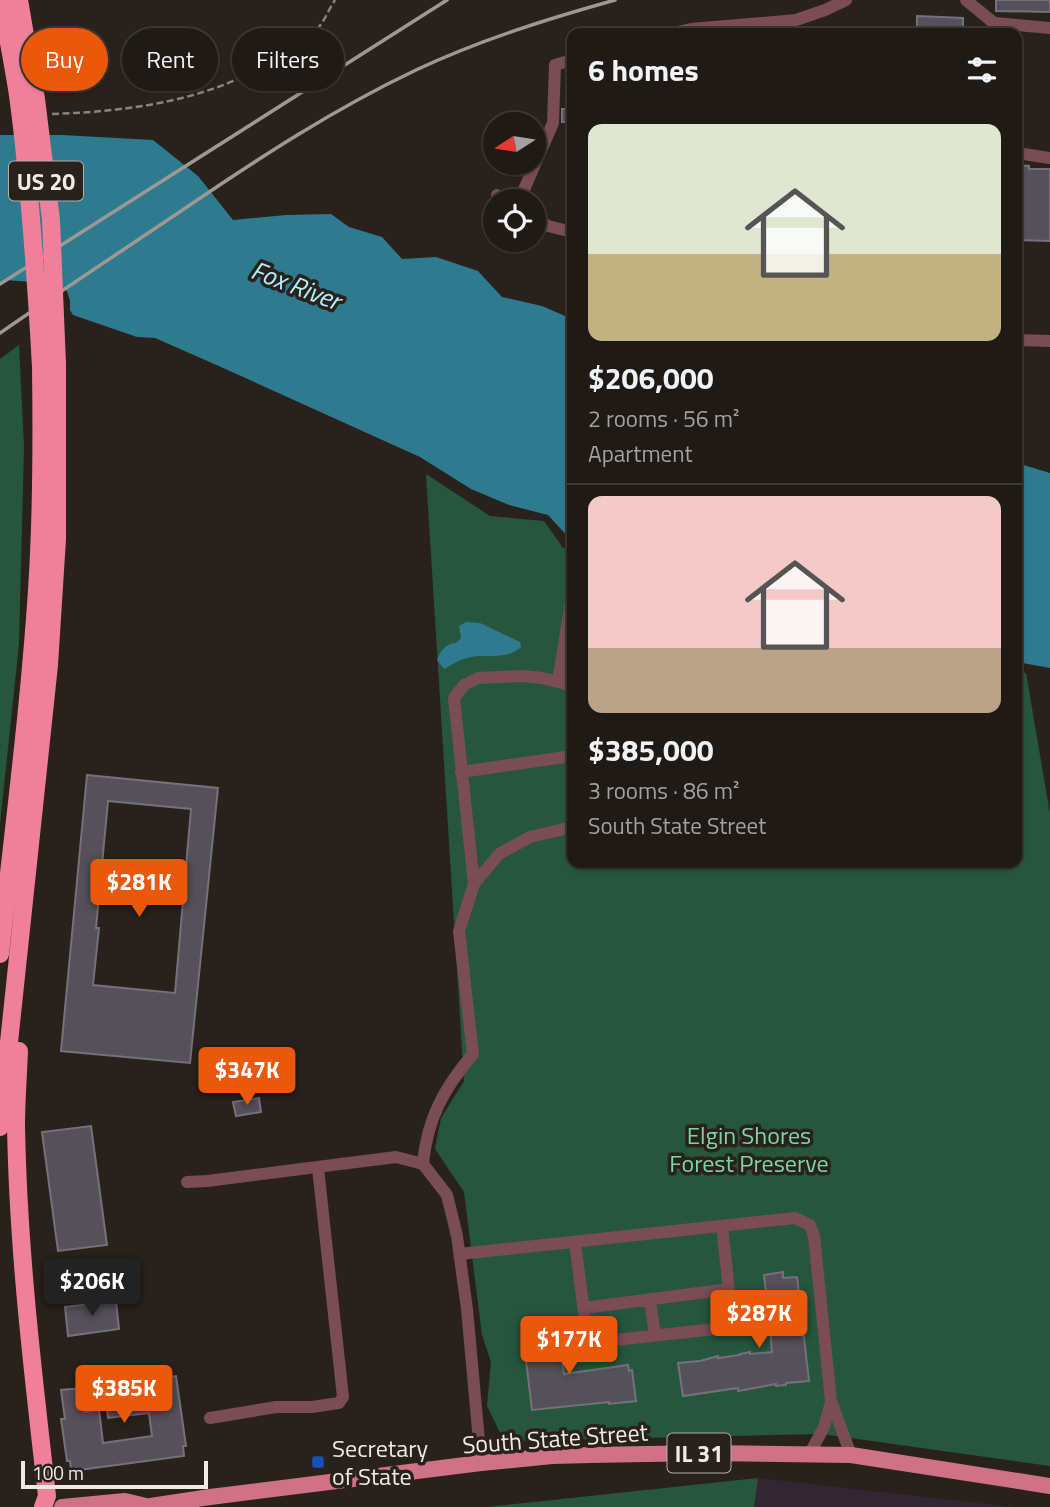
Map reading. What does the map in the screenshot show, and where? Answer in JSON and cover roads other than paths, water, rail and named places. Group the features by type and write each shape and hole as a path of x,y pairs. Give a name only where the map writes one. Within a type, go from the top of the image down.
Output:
{"highway":[{"name":"US 20","path":"0,1127 49,665 57,539 49,366 35,269 18,93 1,0"},
{"name":"US 20","path":"0,954 37,590 49,366 51,220 36,99 19,0"},
{"path":"25,894 16,1137 27,1322 47,1496 43,1507"},
{"path":"0,936 4,915"}],"main road":[{"name":"South State Street","path":"62,1507 125,1501 145,1506 481,1463 565,1456 705,1453 851,1455 1050,1486"}],"lane":[{"path":"769,28 795,27 846,0"},
{"path":"965,0 993,28 1050,28"},
{"path":"524,189 553,123 555,65 567,61"},
{"path":"1022,154 1050,158"},
{"path":"546,225 567,231"},
{"path":"1022,340 1050,341"},
{"path":"558,682 567,627"},
{"path":"474,884 454,698 464,685 478,678 542,677 567,685"},
{"path":"461,772 567,758"},
{"path":"423,1164 425,1139 441,1097 473,1054 459,931 474,884 499,854 530,837 567,828"},
{"path":"187,1182 396,1157 423,1164 447,1195 457,1236 467,1309 481,1463"},
{"path":"210,1418 276,1407 312,1407 339,1402 343,1397 318,1168"},
{"path":"460,1254 795,1218 810,1225 814,1236 831,1401 851,1455"},
{"path":"575,1242 588,1343 733,1327 722,1226"},
{"path":"584,1308 729,1289"},
{"path":"650,1300 655,1335"},
{"path":"809,1455 824,1427 831,1401"}],"water":[{"name":"Fox River","path":"0,135 153,140 198,176 233,220 331,214 349,227 382,237 402,259 436,257 478,271 502,297 542,306 567,317 567,536 548,515 509,505 471,489 420,457 221,367 155,338 137,337 73,315 67,291 59,284 5,280 0,283"},
{"path":"1022,465 1050,473 1050,668 1022,663"},
{"path":"466,622 480,623 520,642 521,647 510,654 467,658 444,669 437,660 446,646 461,638 459,626"}],"railway":[{"path":"0,284 447,0"},
{"path":"0,333 240,171 356,101 416,70 465,49 615,0"}],"place":[{"name":"Secretary of State","path":"318,1462"}],"park label":[{"name":"Elgin Shores Forest Preserve","path":"749,1149"}]}
